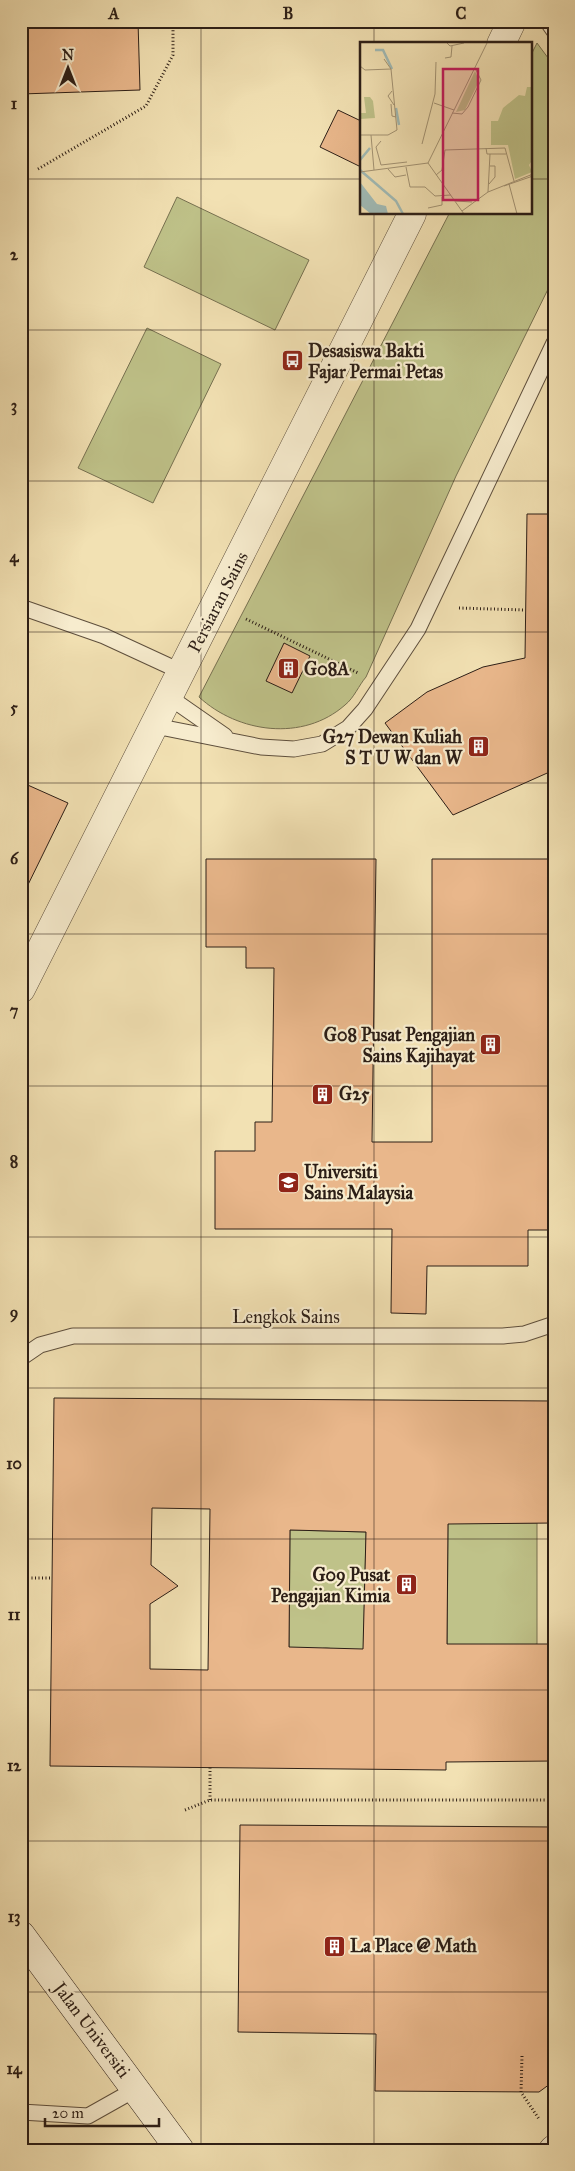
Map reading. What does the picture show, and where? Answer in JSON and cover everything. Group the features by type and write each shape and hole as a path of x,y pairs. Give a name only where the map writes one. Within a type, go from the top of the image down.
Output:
{"street":[{"path":"502,42 512,21"},
{"name":"Persiaran Sains","path":"21,989 217,604 412,215"},
{"name":"Jalan Universiti","path":"21,1935 180,2150"}],"lane":[{"path":"547,21 554,31"},
{"path":"155,726 261,747 294,749 322,744 348,728 365,709 418,629 554,343"},
{"path":"21,607 104,636 182,672"},
{"path":"169,697 230,740"},
{"name":"Lengkok Sains","path":"21,1358 40,1345 73,1336 503,1336 524,1334 554,1324"},
{"path":"21,2112 88,2116 136,2089"}],"path":[{"path":"38,169 146,106 173,56 173,21"},
{"path":"217,604 354,671"},
{"path":"487,609 525,610"},
{"path":"21,1578 52,1578"},
{"path":"210,1767 210,1800"},
{"path":"185,1810 210,1800 554,1800"},
{"path":"522,2056 521,2092 539,2120"}],"green space":[{"path":"537,43 554,66 554,277 456,476 366,677 354,695 345,705 328,717 310,724 291,728 251,725 232,719 199,697 448,215 532,215 532,53"},
{"path":"177,197 309,260 275,330 144,267"},
{"path":"147,328 221,364 153,503 78,468"},
{"path":"551,948 554,948 554,1141 551,1141"},
{"path":"448,1523 537,1523 537,1644 447,1665"},
{"path":"290,1530 366,1532 363,1671 333,1649 326,1648 320,1649 289,1670"}],"building":[{"path":"21,21 138,21 140,90 21,94"},
{"path":"338,110 360,121 360,167 320,147"},
{"name":"G27 Dewan Kuliah S T U W dan W","path":"527,514 554,514 554,770 453,815 385,723 427,692 483,667 525,658"},
{"name":"G08A","path":"284,643 310,656 292,693 266,681"},
{"path":"21,782 68,803 21,899"},
{"name":"G08 Pusat Pengajian Sains Kajihayat","path":"206,859 376,859 372,1142 432,1142 432,859 554,859 554,948 551,948 554,1230 528,1230 528,1266 427,1266 426,1314 391,1313 392,1229 215,1229 215,1151 255,1151 255,1122 272,1122 274,968 246,968 246,947 206,947"},
{"name":"G09 Pusat Pengajian Kimia","path":"54,1398 554,1401 554,1523 448,1524 447,1644 554,1644 554,1761 446,1762 446,1770 50,1766","holes":["152,1508 210,1509 208,1670 150,1669 150,1604 178,1586 151,1565","290,1530 366,1532 363,1649 289,1647"]},
{"path":"240,1825 554,1827 554,2081 539,2092 375,2091 376,2034 238,2032"}],"place":[{"name":"Desasiswa Bakti Fajar Permai Petas","path":"292,361"},
{"name":"G08A","path":"288,669"},
{"name":"G27 Dewan Kuliah S T U W dan W","path":"478,747"},
{"name":"G08 Pusat Pengajian Sains Kajihayat","path":"491,1045"},
{"name":"G25","path":"323,1094"},
{"name":"Universiti Sains Malaysia","path":"288,1182"},
{"name":"G09 Pusat Pengajian Kimia","path":"406,1585"},
{"name":"La Place @ Math","path":"334,1946"}]}
